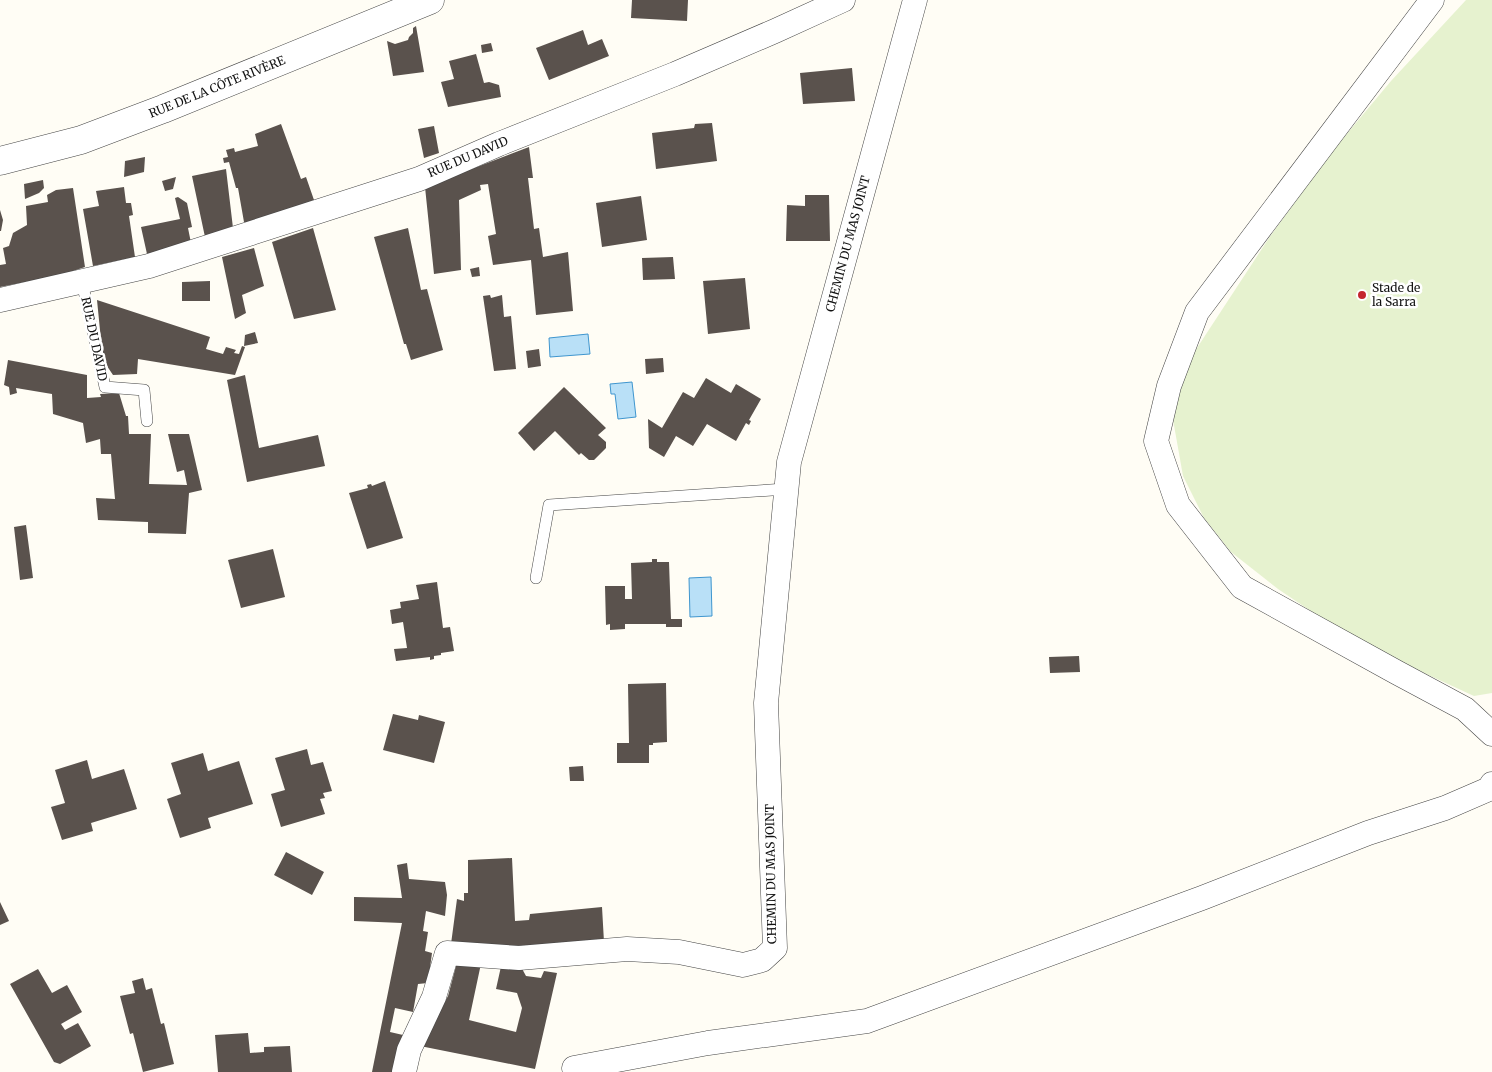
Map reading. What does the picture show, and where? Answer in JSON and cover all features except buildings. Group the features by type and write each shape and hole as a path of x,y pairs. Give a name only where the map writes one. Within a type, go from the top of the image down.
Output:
{"street":[{"name":"RUE DE LA CÔTE RIVÈRE","path":"0,161 81,140 145,116 430,0"},
{"name":"RUE DU DAVID","path":"0,300 149,266 419,179 499,144 684,70 843,0"},
{"name":"CHEMIN DU MAS JOINT","path":"404,1072 409,1050 434,997 447,953 519,958 627,949 679,952 743,964 762,960 774,948 766,703 789,462 915,0"},
{"path":"1432,0 1290,186 1197,312 1169,386 1156,441 1178,505 1242,587 1465,709 1492,734"},
{"path":"574,1068 708,1043 867,1021 1202,898 1368,833 1445,808 1489,789 1492,784"}],"lane":[{"name":"RUE DU DAVID","path":"82,282 105,387 144,390 147,421"},
{"path":"536,578 549,505 786,490"}],"green space":[{"name":"Stade de la Sarra","path":"1466,0 1492,0 1492,693 1474,696 1357,642 1278,589 1231,552 1204,518 1183,476 1172,414 1183,372 1269,238 1330,154 1391,81"}],"water":[{"path":"588,334 590,354 550,357 549,338"},
{"path":"632,382 636,417 618,419 615,394 611,394 610,384"},
{"path":"711,577 712,616 690,617 689,578"}],"place":[{"name":"Stade de la Sarra","path":"1362,295"}]}
